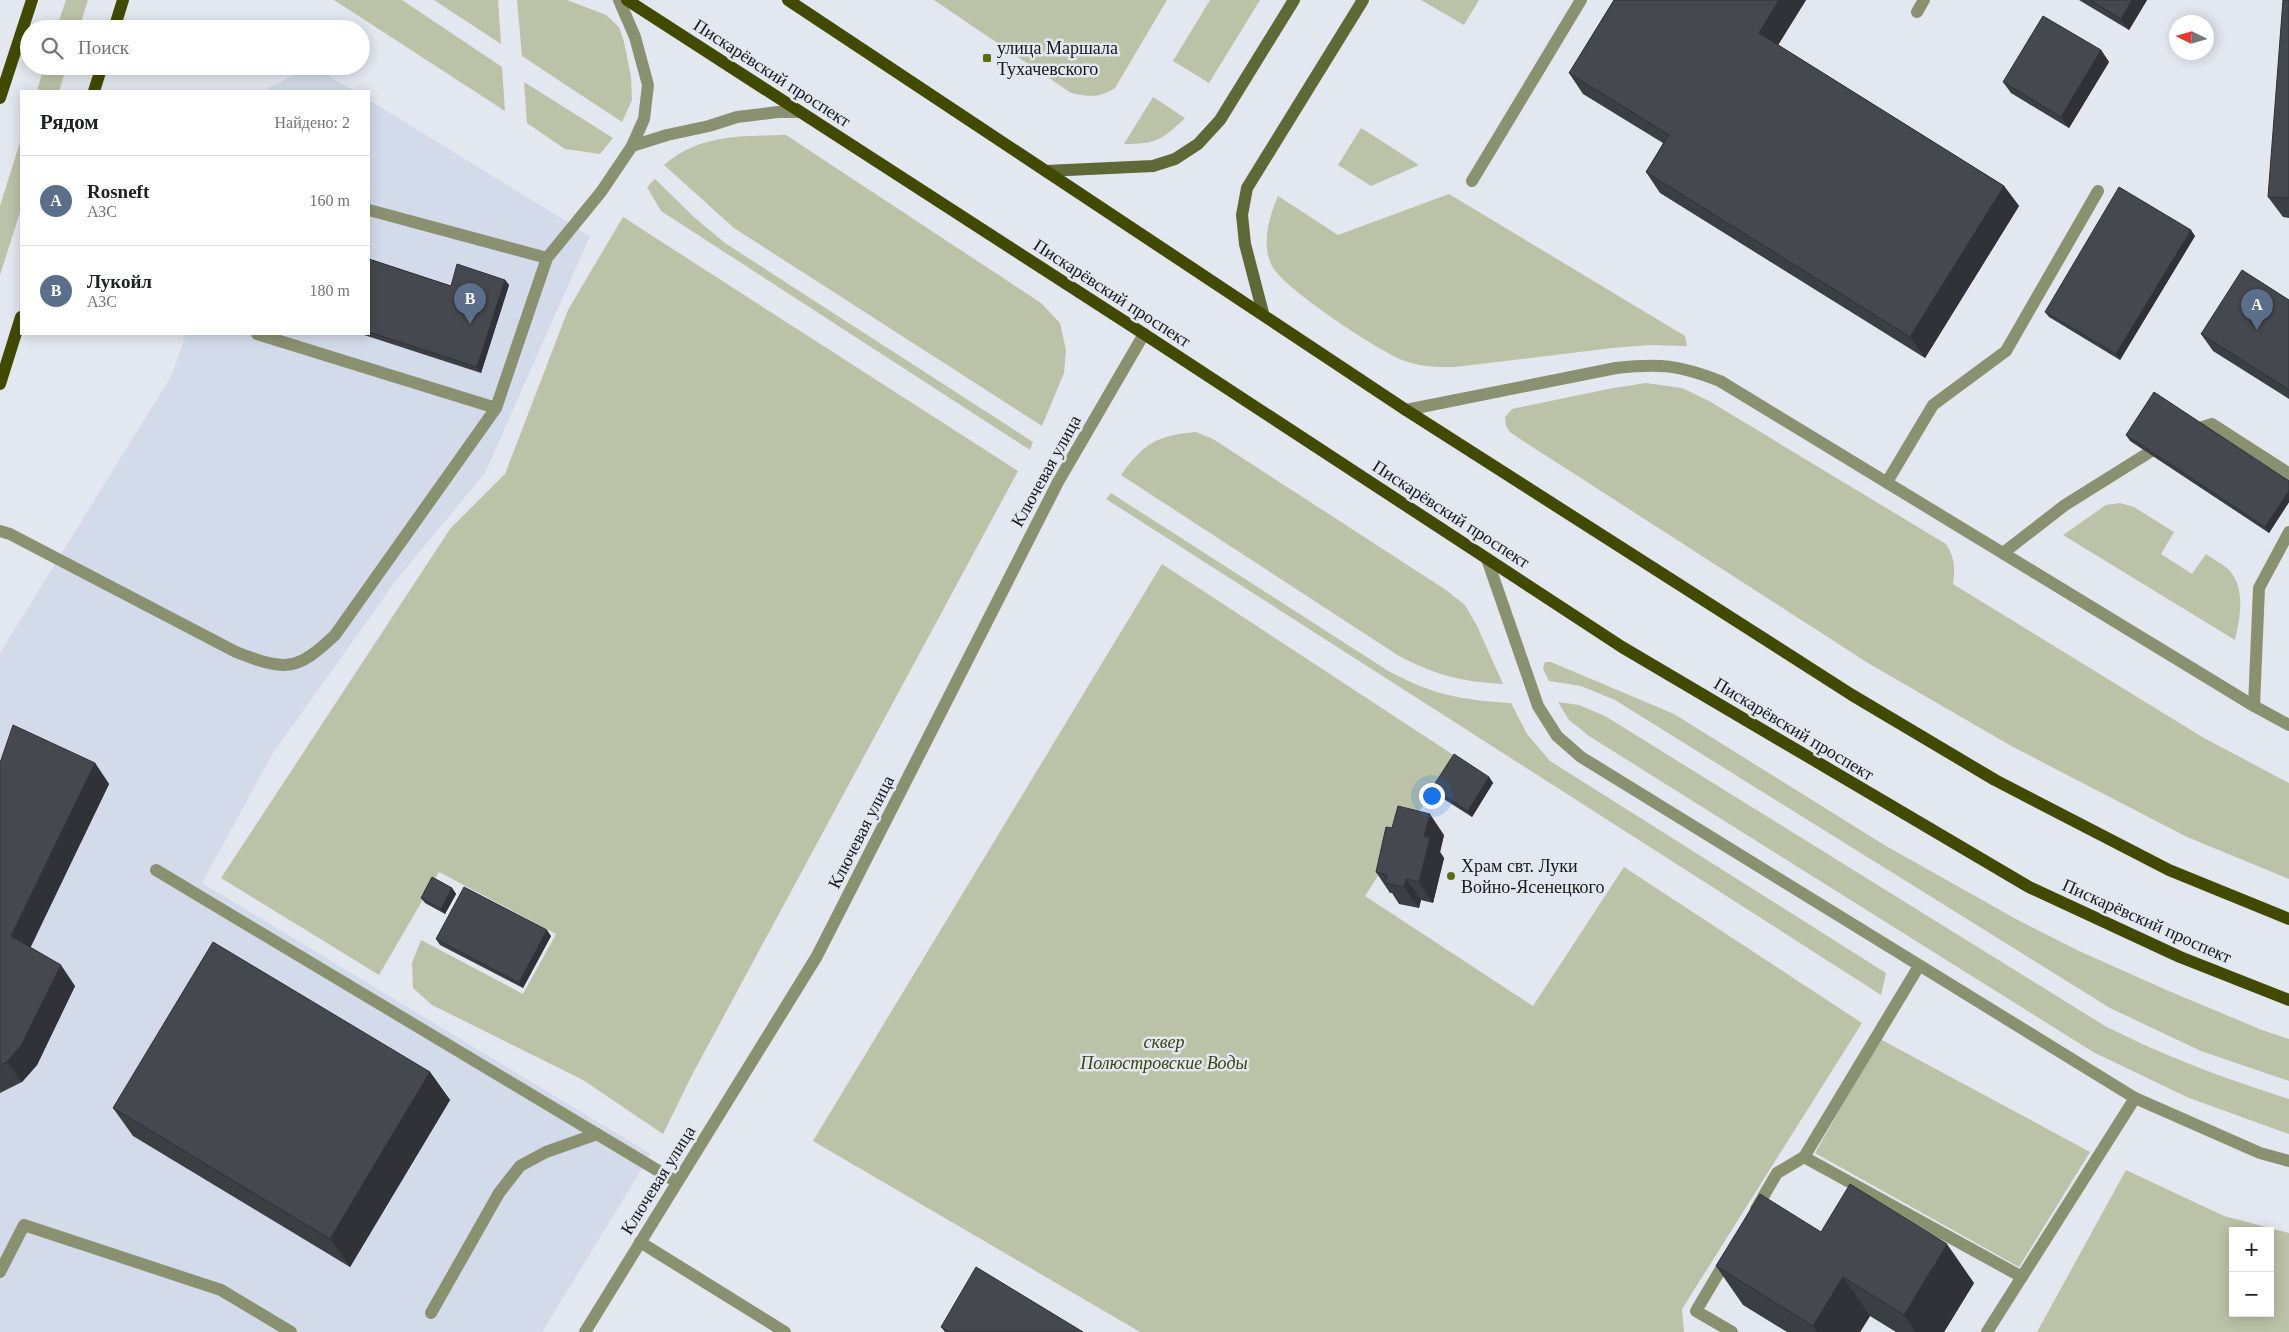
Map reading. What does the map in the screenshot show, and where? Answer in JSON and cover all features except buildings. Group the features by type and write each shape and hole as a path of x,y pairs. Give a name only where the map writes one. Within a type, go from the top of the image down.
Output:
{"main road":[{"path":"25,20 32,0"},
{"path":"117,20 124,0"},
{"name":"Пискарёвский проспект","path":"626,0 1144,334 1630,652 2029,887 2180,957 2289,1000"},
{"path":"788,0 1406,410 1852,695 1995,780 2169,870 2289,919"},
{"path":"0,98 20,37"},
{"path":"94,90 99,75"},
{"path":"0,384 20,321"}],"street":[{"path":"0,531 10,534 236,652 263,663 287,666 309,658 335,634 496,408 547,258 601,192 632,146 644,119 648,85 635,37 619,0"},
{"path":"1046,171 1153,166 1175,158 1198,144 1220,120 1294,0"},
{"path":"1262,313 1245,244 1242,215 1247,188 1363,0"},
{"path":"1472,181 1582,0"},
{"path":"1917,12 1924,0"},
{"path":"632,146 738,117 778,112 799,112"},
{"path":"1887,482 1933,405 2006,351 2098,191"},
{"path":"370,210 547,258"},
{"name":"Ключевая улица","path":"585,1332 817,956 1058,482 1144,334"},
{"path":"264,335 277,337 496,408"},
{"path":"1406,410 1616,368 1650,364 1688,369 1720,381 2254,706 2289,725"},
{"path":"2003,553 2065,505 2177,436 2212,424 2288,473 2289,476"},
{"path":"2254,706 2260,588 2289,532"},
{"path":"1487,559 1538,706 1557,736 1581,757 2135,1098 2260,1153 2289,1161"},
{"path":"156,870 677,1182"},
{"path":"1751,1216 1777,1173 1804,1157 1919,966"},
{"path":"1987,1332 2135,1098"},
{"path":"431,1313 499,1193 520,1166 546,1152 597,1134"},
{"path":"1804,1157 2022,1277"},
{"path":"0,1272 24,1225 222,1290 291,1332"},
{"path":"640,1242 786,1332"},
{"path":"1732,1332 1696,1311 1736,1242"}],"shaded area":[{"path":"294,75 327,75 352,90 268,90 270,87"},
{"path":"370,101 590,236 485,473 397,579 273,753 202,883 651,1154 542,1332 0,1332 0,653 172,375 186,335 370,335"}],"green space":[{"path":"66,0 88,0 82,20 59,20"},
{"path":"334,0 402,0 502,67 505,111 370,23 370,20 365,20"},
{"path":"434,0 498,0 501,44"},
{"path":"517,0 567,0 606,15 619,27 631,77 632,100 622,122 522,56"},
{"path":"934,0 1167,0 1115,88 1104,94 1089,96 1071,93"},
{"path":"1210,0 1260,0 1209,83 1173,61"},
{"path":"1421,0 1479,0 1464,25"},
{"path":"41,75 64,75 59,90 37,90"},
{"path":"524,82 613,138 600,154 565,149 527,123"},
{"path":"1153,97 1185,118 1164,136 1151,142 1124,144"},
{"path":"1361,128 1419,165 1371,186 1338,165"},
{"path":"786,135 1041,303 1060,323 1066,350 1064,373 1042,426 734,228 664,165 677,155 706,142 737,137"},
{"path":"20,142 20,212 0,275 0,206"},
{"path":"655,179 695,218 725,243 1033,442 1030,450 661,211 647,187"},
{"path":"1449,194 1685,336 1687,346 1650,345 1612,348 1455,367 1415,364 1389,354 1332,317 1294,289 1272,266 1267,249 1267,240 1272,213 1278,196 1338,235"},
{"path":"623,217 1018,471 692,1075 663,1134 583,1080 432,1005 413,988 412,963 421,940 523,994 556,934 439,872 379,975 221,878 450,529 505,474 568,310"},
{"path":"1646,383 1682,388 1709,401 1946,544 1954,563 1953,584 2204,738 2289,783 2289,879 2187,837 2013,747 1868,663 1511,433 1506,426 1505,417 1512,409"},
{"path":"1196,432 1213,439 1446,590 1465,605 1477,626 1503,684 1462,679 1437,673 1399,656 1121,475 1129,464 1152,443 1182,433"},
{"path":"1111,493 1390,672 1420,686 1448,695 1511,703 1527,734 1550,761 1886,973 1881,995 1106,499"},
{"path":"2120,503 2134,507 2174,532 2161,554 2192,574 2206,554 2229,570 2238,585 2240,594 2240,613 2235,640 2063,535 2106,505"},
{"name":"сквер Полюстровские Воды","path":"1162,564 1455,756 1365,896 1533,1006 1624,867 1862,1023 1682,1309 1684,1332 1140,1332 813,1141"},
{"path":"1545,662 1551,662 1674,714 1886,846 2016,919 2079,951 2171,992 2262,1030 2289,1039 2289,1081 2201,1051 2110,1008 1615,700 1581,686 1549,681 1543,669"},
{"path":"1558,702 1579,705 1605,716 2105,1026 2195,1066 2289,1099 2289,1134 2189,1098 2093,1052 1589,736 1569,720"},
{"path":"1880,1039 2090,1152 2019,1267 1815,1153"},
{"path":"2126,1170 2224,1216 2266,1227 2229,1227 2229,1317 2274,1317 2274,1229 2289,1233 2289,1332 2037,1332"}],"place":[{"name":"улица Маршала Тухачевского","path":"987,58"},
{"name":"Лукойл","path":"470,324"},
{"name":"Rosneft","path":"2257,330"},
{"name":"Храм свт. Луки Войно-Ясенецкого","path":"1451,876"}]}
